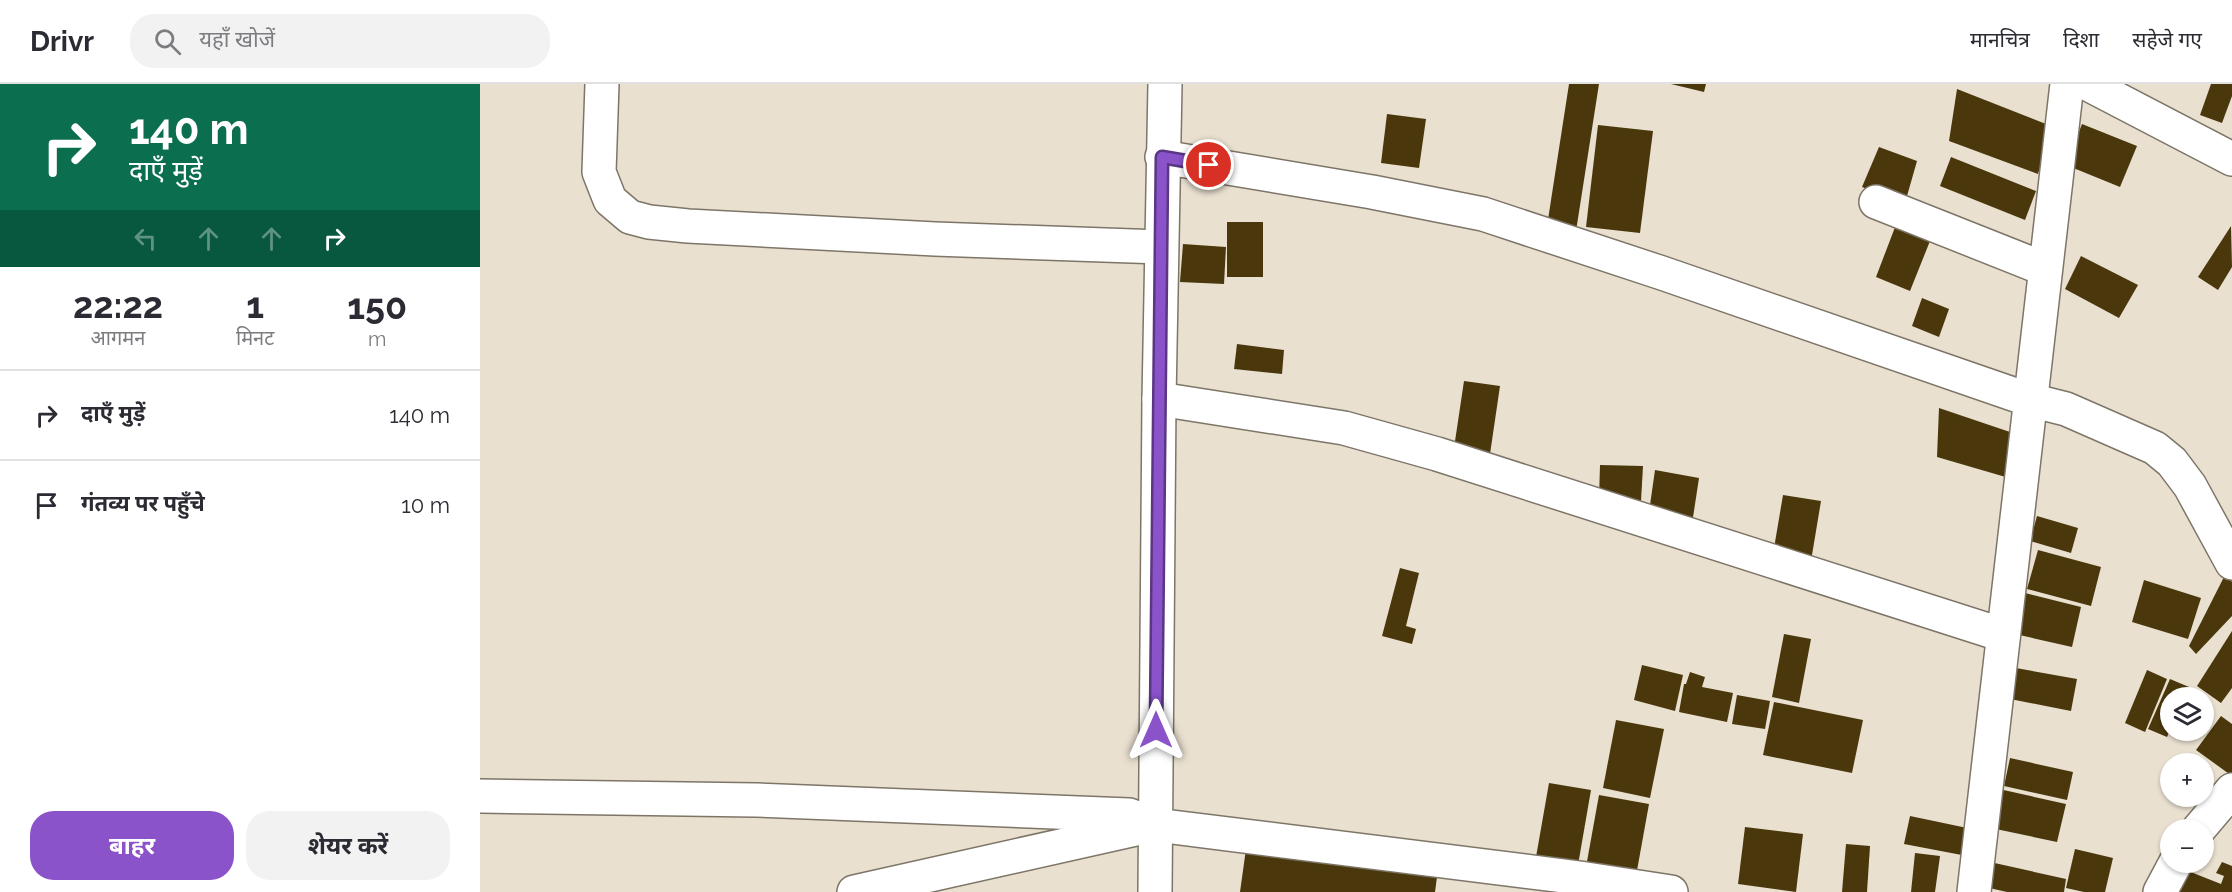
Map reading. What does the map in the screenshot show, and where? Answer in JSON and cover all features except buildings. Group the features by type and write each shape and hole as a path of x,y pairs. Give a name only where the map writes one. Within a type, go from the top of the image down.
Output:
{"street":[{"path":"602,84 599,172 610,200 630,217 649,222 688,226 935,239 1161,247"},
{"path":"1155,892 1159,399 1165,84"},
{"path":"1974,892 2067,84"},
{"path":"2088,84 2232,159"},
{"path":"1162,157 1372,192 1484,214 2030,400 2066,409 2155,448 2172,462 2190,486 2232,563"},
{"path":"1876,202 2045,269"},
{"path":"1159,399 1344,428 1437,454 2003,635"},
{"path":"2207,819 2232,790"},
{"path":"480,796 756,800 1129,815 1156,825 1580,878 1671,892"},
{"path":"854,892 1156,825"},
{"path":"2160,892 2170,873"}],"route":[{"path":"1156,730 1162,157 1209,165"}]}
